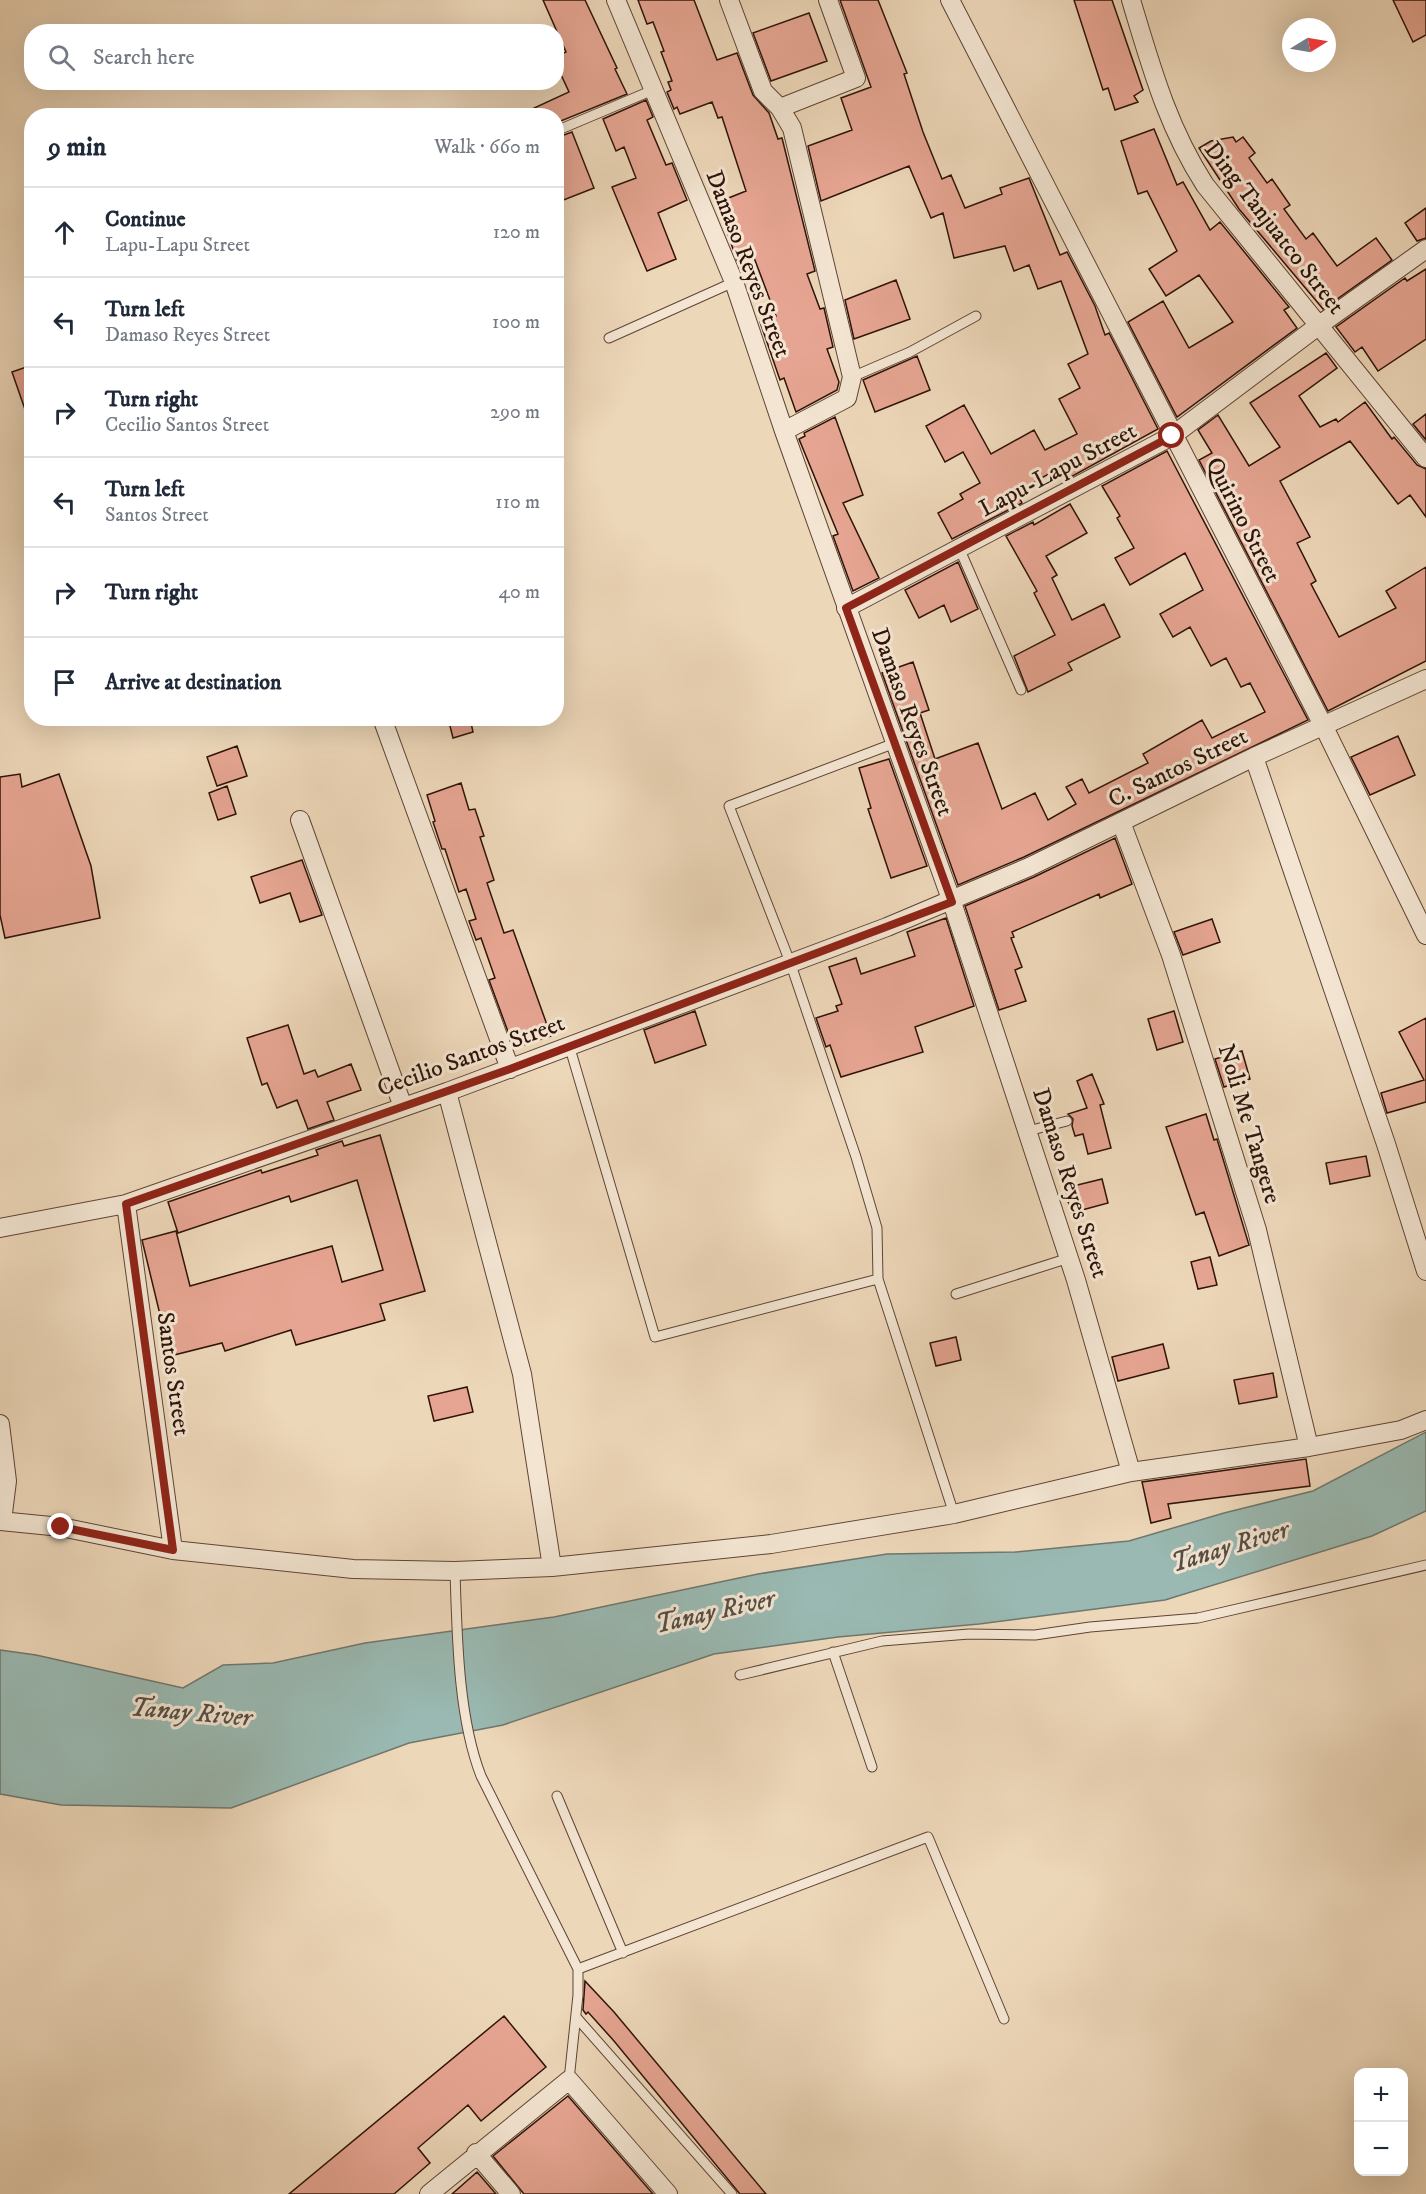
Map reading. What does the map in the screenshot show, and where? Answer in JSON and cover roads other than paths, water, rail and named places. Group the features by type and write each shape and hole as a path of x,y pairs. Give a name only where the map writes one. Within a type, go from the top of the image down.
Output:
{"street":[{"name":"Damaso Reyes Street","path":"616,0 734,282 846,608 952,902 1069,1258 1131,1472"},
{"path":"729,0 763,91 780,108 792,128 852,377 847,398 784,431"},
{"path":"780,108 856,78 828,0"},
{"name":"Quirino Street","path":"950,0 1172,436 1324,727 1426,935"},
{"name":"Ding Tanjuatco Street","path":"1131,0 1163,106 1186,156 1205,185 1426,458"},
{"name":"Lapu-Lapu Street","path":"846,608 960,550 1172,436 1318,326 1426,249"},
{"name":"C. Santos Street","path":"952,902 1254,757 1426,679"},
{"path":"385,726 510,1069"},
{"path":"1254,757 1371,1099 1426,1272"},
{"path":"300,820 403,1107"},
{"name":"Noli Me Tangere","path":"1121,822 1171,955 1257,1230 1309,1447"},
{"name":"Cecilio Santos Street","path":"0,1228 126,1204 510,1069 952,902"},
{"path":"447,1092 522,1374 552,1567"},
{"name":"Santos Street","path":"126,1204 173,1550"},
{"path":"0,1424 7,1481 1,1521 61,1527 173,1550 353,1569 455,1571 552,1567 771,1544 954,1514 1131,1472 1309,1447 1401,1430 1426,1420"},
{"path":"429,2194 476,2153 568,2080 668,2194"},
{"path":"476,2153 511,2194"}],"lane":[{"path":"564,128 653,90"},
{"path":"609,338 734,282"},
{"path":"852,377 910,352 976,316"},
{"path":"960,550 1020,690"},
{"path":"895,743 729,806 790,962 856,1157 877,1228 878,1279 954,1514"},
{"path":"569,1045 655,1337 878,1279"},
{"path":"1028,1131 1068,1121"},
{"path":"956,1294 1069,1258"},
{"path":"740,1675 893,1640 969,1634 1035,1635 1090,1627 1198,1618 1426,1565"},
{"path":"455,1571 457,1623 470,1747 481,1776 578,1969 576,2017 568,2080"},
{"path":"833,1652 872,1767"},
{"path":"557,1796 623,1953"},
{"path":"578,1969 928,1837 1004,2019"},
{"path":"576,2017 732,2194"}],"water":[{"name":"Tanay River","path":"1426,1432 1426,1511 1372,1536 1165,1600 979,1624 838,1637 714,1654 503,1725 409,1743 231,1808 61,1805 0,1794 0,1650 36,1655 183,1688 223,1665 273,1663 365,1643 554,1617 758,1574 887,1554 1015,1552 1129,1541 1224,1513 1313,1491"}]}
